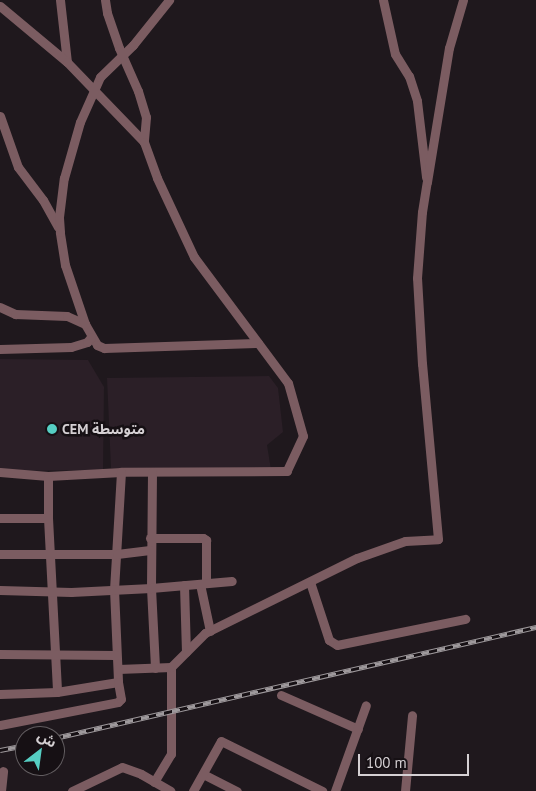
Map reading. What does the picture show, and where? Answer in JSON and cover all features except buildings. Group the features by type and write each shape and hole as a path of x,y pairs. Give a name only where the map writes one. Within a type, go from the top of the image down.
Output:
{"street":[{"path":"60,0 67,62"},
{"path":"100,0 138,91 146,117 144,142"},
{"path":"105,0 107,13"},
{"path":"169,0 122,56 100,77 80,122 64,178 59,217 65,265 85,324 97,346 111,348 258,343"},
{"path":"383,0 396,54 409,76 417,101 423,169 427,182"},
{"path":"118,669 171,667 210,631 357,558 405,541 438,539 422,364 417,278 422,212 449,48 463,0"},
{"path":"0,6 67,62 144,142 157,178 194,256 288,383 303,436 287,471 121,472 48,476 0,472"},
{"path":"0,116 18,168 44,200 60,232"},
{"path":"0,307 15,314 66,316 85,324"},
{"path":"0,349 72,347 87,342 91,337"},
{"path":"0,725 118,702 121,699 116,655 114,589 121,472"},
{"path":"152,472 150,550 155,668"},
{"path":"48,476 48,518 57,692"},
{"path":"0,518 48,518"},
{"path":"150,538 203,538 206,540 203,583 210,631"},
{"path":"0,554 117,554 150,550"},
{"path":"0,590 52,591 151,588 232,580"},
{"path":"310,582 329,640 337,644 465,619"},
{"path":"184,585 186,652"},
{"path":"0,654 116,655"},
{"path":"154,782 171,754 171,667"},
{"path":"0,694 57,692 118,682"},
{"path":"282,695 358,728"},
{"path":"335,791 366,705"},
{"path":"405,791 412,715"},
{"path":"193,791 221,741 320,791"},
{"path":"72,791 122,767 170,791"},
{"path":"1,791 3,771"},
{"path":"203,774 236,791"}],"shaded area":[{"name":"CEM متوسطة","path":"0,359 88,360 104,387 103,470 0,471"},
{"path":"269,376 278,388 283,432 267,445 271,470 111,468 107,378"}],"railway":[{"path":"65,736 536,627"},
{"path":"0,750 15,747"}],"place":[{"name":"CEM متوسطة","path":"52,429"}]}
